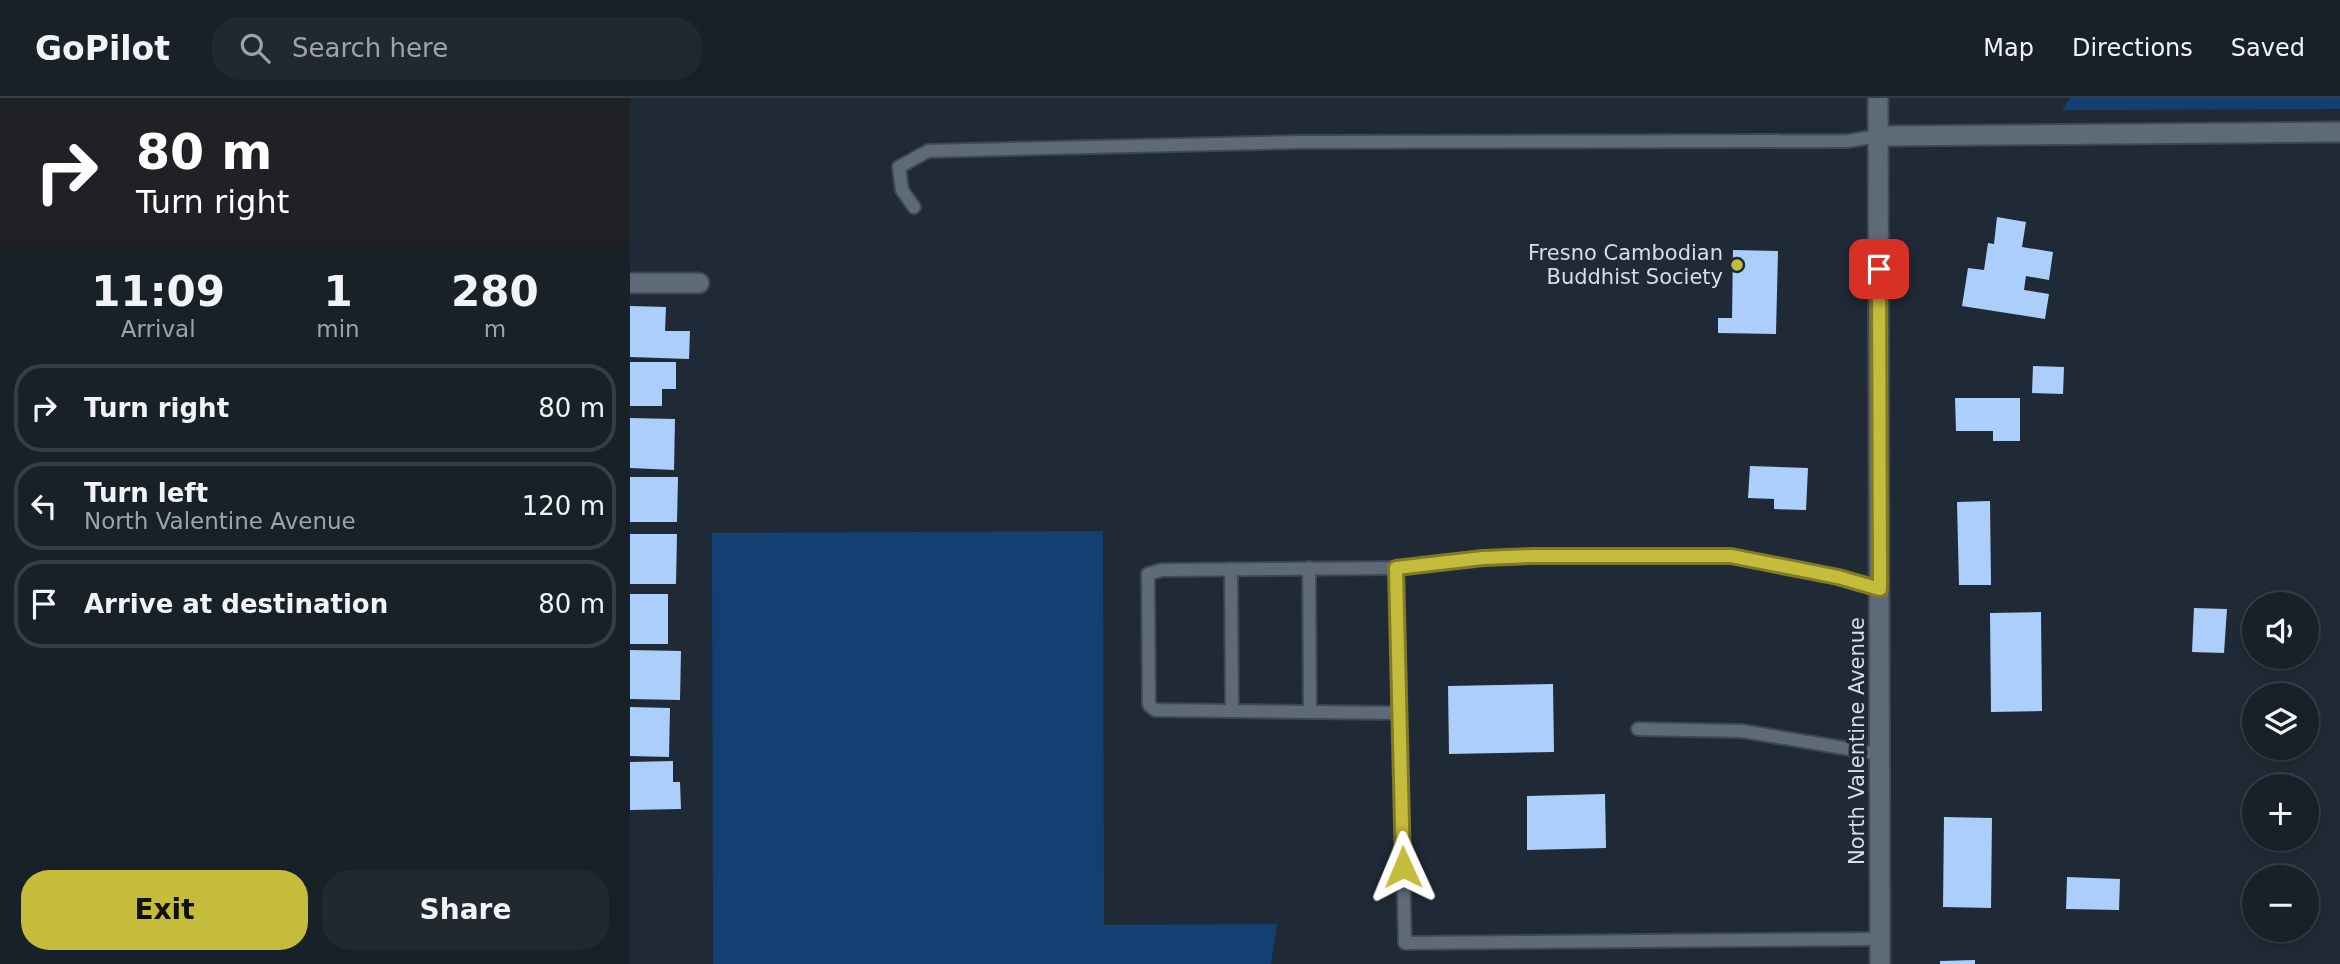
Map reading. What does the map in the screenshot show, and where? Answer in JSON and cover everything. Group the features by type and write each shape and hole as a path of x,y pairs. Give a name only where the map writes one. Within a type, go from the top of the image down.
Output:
{"street":[{"name":"North Valentine Avenue","path":"1878,98 1880,964"},
{"path":"1878,136 2340,132"},
{"path":"630,283 699,284"}],"lane":[{"path":"915,207 902,190 899,167 928,151 1299,142 1848,141 1878,136"},
{"path":"1399,713 1155,710 1149,705 1149,574 1162,570 1396,568 1483,558 1533,556 1731,556 1838,577 1880,589"},
{"path":"1309,568 1310,712"},
{"path":"1396,568 1405,943 1880,939"},
{"path":"1231,569 1232,711"},
{"path":"1638,729 1742,731 1880,754"}],"shaded area":[{"path":"2070,98 2340,98 2340,109 2062,110"},
{"path":"1103,531 1104,925 1277,924 1271,964 713,964 712,533"}],"building":[{"path":"1997,217 2026,222 2022,247 2053,252 2049,280 2026,276 2024,290 2049,294 2045,319 1962,306 1968,268 1984,270 1988,243 1994,244"},
{"path":"1733,250 1778,251 1776,334 1718,333 1718,318 1732,318"},
{"path":"630,306 666,307 665,331 690,331 689,359 630,357"},
{"path":"630,362 676,362 676,389 662,389 662,406 630,406"},
{"path":"2033,366 2064,367 2063,394 2032,393"},
{"path":"1955,398 2020,398 2020,441 1993,441 1993,431 1956,431"},
{"path":"630,418 675,419 674,470 630,468"},
{"path":"1750,466 1808,468 1806,510 1774,509 1774,499 1748,498"},
{"path":"630,477 678,477 677,522 630,522"},
{"path":"1990,501 1991,585 1959,585 1957,502"},
{"path":"630,534 677,534 676,584 630,584"},
{"path":"630,594 668,594 668,644 630,644"},
{"path":"2194,608 2227,609 2224,653 2192,652"},
{"path":"2041,612 2042,711 1991,712 1990,613"},
{"path":"630,650 681,651 680,700 630,699"},
{"path":"1553,684 1554,752 1449,754 1448,686"},
{"path":"630,707 670,708 669,757 630,756"},
{"path":"673,761 673,782 680,782 681,809 630,810 630,762"},
{"path":"1605,794 1606,848 1527,850 1527,796"},
{"path":"1944,817 1992,818 1991,908 1943,907"},
{"path":"2067,877 2120,879 2119,910 2066,909"},
{"path":"1975,960 1975,964 1940,964 1940,961"}],"place":[{"name":"Fresno Cambodian Buddhist Society","path":"1737,265"}],"route":[{"path":"1403,867 1396,568 1483,558 1533,556 1731,556 1838,577 1880,589 1879,269"}]}
